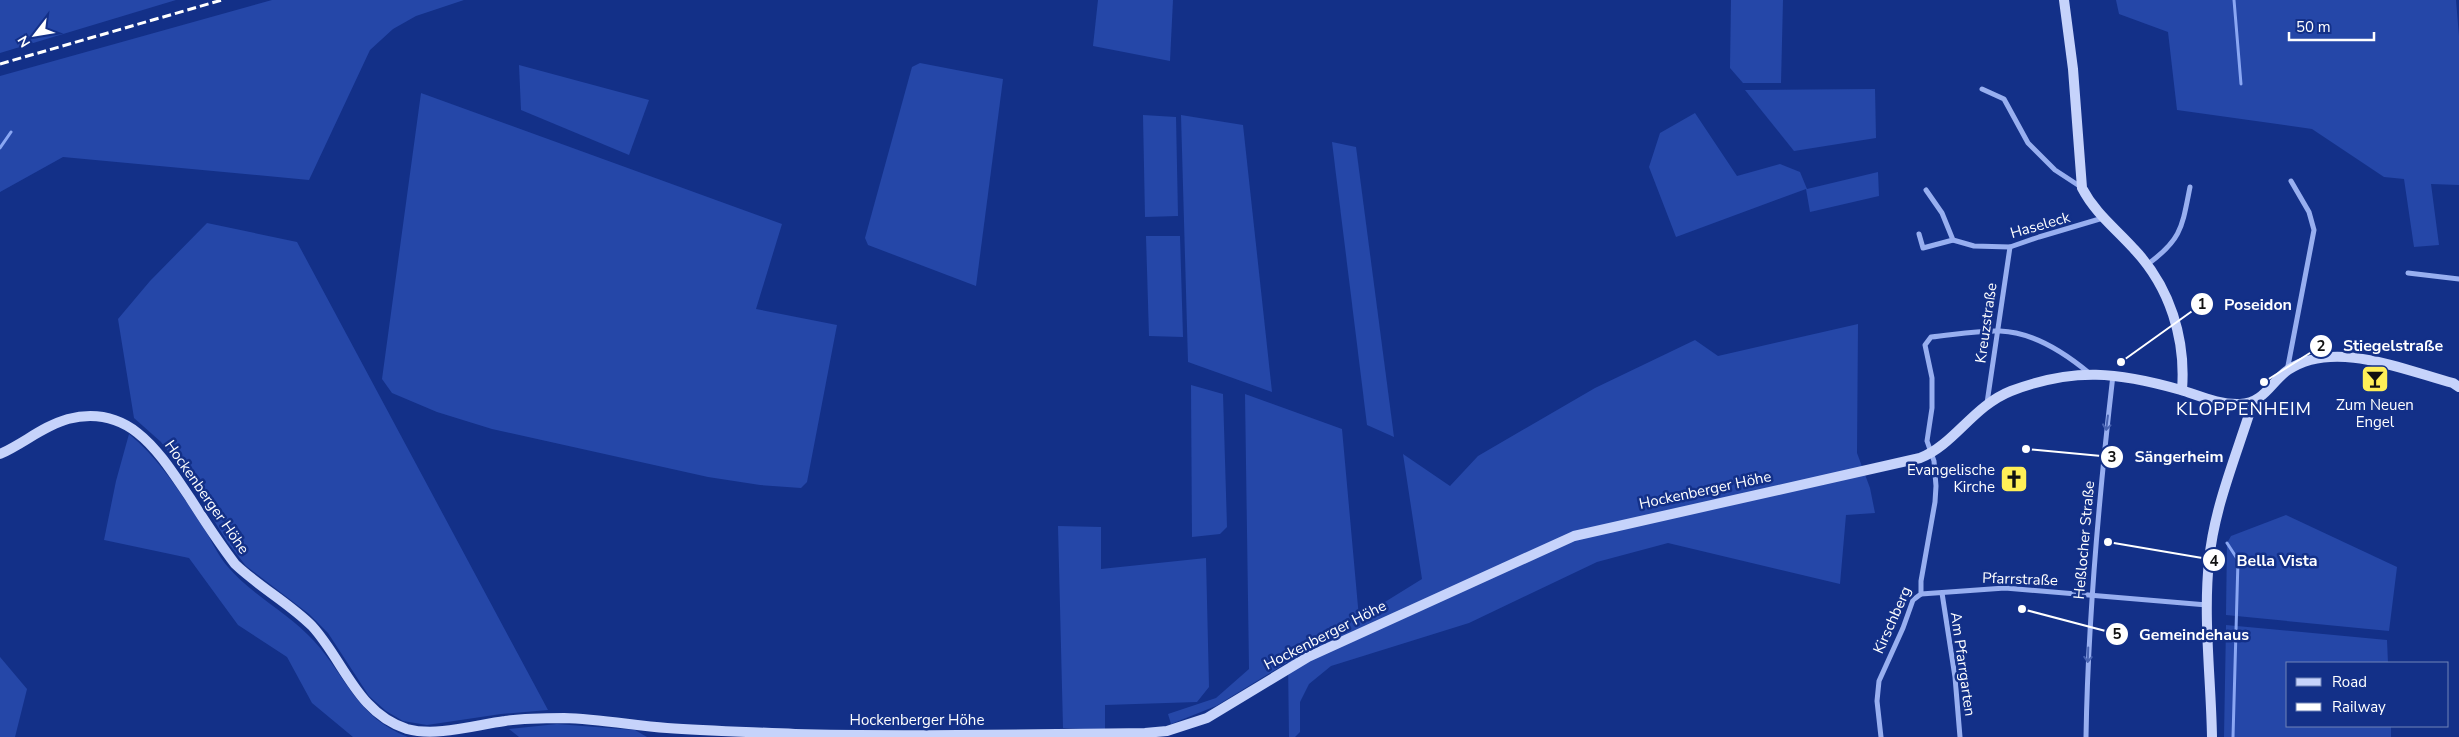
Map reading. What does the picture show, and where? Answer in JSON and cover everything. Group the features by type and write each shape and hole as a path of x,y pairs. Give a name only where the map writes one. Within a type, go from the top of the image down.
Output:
{"street":[{"path":"2064,0 2073,69 2082,188 2090,204 2148,264 2171,307 2177,326 2184,369 2182,390"},
{"path":"1982,89 2004,99 2028,143 2055,170 2082,188"},
{"path":"2287,371 2314,230 2309,212 2291,181"},
{"path":"2148,264 2164,253 2182,227 2190,187"},
{"path":"1926,190 1942,213 1953,240"},
{"name":"Haseleck","path":"1919,234 1923,248 1953,240 1974,246 2010,247 2039,236 2103,218"},
{"name":"Kreuzstraße","path":"1987,403 2010,247"},
{"path":"2408,273 2459,279"},
{"path":"1998,330 2030,337 2071,358 2090,373"},
{"name":"Kirschberg","path":"1881,737 1877,701 1879,681 1903,628 1913,600 1921,594 1921,581 1935,502 1936,473 1927,442 1932,408 1932,378 1925,345 1926,340 1931,337 1998,330"},
{"path":"1930,454 1987,403 2030,385 2068,375 2090,373 2149,381 2219,402 2239,404 2253,402 2268,391 2287,371 2305,361 2334,355 2367,360 2453,383 2459,387"},
{"name":"Heßlocher Straße","path":"2086,737 2092,595 2098,510 2113,375"},
{"path":"2212,737 2207,605 2209,560 2213,531 2253,402"},
{"name":"Hockenberger Höhe","path":"0,454 45,429 68,419 89,416 115,420 139,433 161,456 235,564 250,579 311,626 329,648 354,690 369,705 408,729 427,732 450,731 508,720 554,718 703,730 911,736 1145,733 1167,731 1188,726 1232,704 1285,669 1308,657 1574,536 1902,462 1930,454"},
{"name":"Pfarrstraße","path":"1921,594 2005,588 2207,605"},
{"name":"Am Pfarrgarten","path":"1942,594 1955,676 1960,737"}],"shaded area":[{"path":"0,0 176,0 0,53"},
{"path":"272,0 464,0 416,16 393,29 370,50 309,180 63,157 0,192 0,76"},
{"path":"1098,0 1173,0 1170,61 1093,46"},
{"path":"1731,0 1783,0 1781,83 1743,83 1730,68"},
{"path":"2116,0 2456,0 2459,36 2459,185 2431,184 2439,245 2414,247 2404,179 2384,177 2312,129 2177,110 2168,32 2119,14"},
{"path":"920,63 1003,79 976,286 868,245 865,238 912,67"},
{"path":"519,65 649,100 629,155 521,110"},
{"path":"1875,89 1876,138 1794,151 1745,90"},
{"path":"421,93 782,224 756,309 837,325 807,482 801,488 760,485 708,477 492,429 437,412 392,393 382,379"},
{"path":"1695,113 1737,176 1780,164 1800,172 1807,189 1878,172 1879,196 1810,212 1806,189 1676,237 1649,167 1660,133"},
{"path":"1143,115 1176,117 1178,216 1145,217"},
{"path":"1181,115 1243,125 1272,392 1188,362"},
{"path":"1332,142 1356,147 1394,437 1367,425"},
{"path":"207,223 297,242 548,710 501,714 427,725 403,721 386,711 369,696 328,633 309,614 246,566 228,543 185,474 161,442 134,418 118,319 150,281"},
{"path":"1146,236 1180,236 1183,337 1149,336"},
{"path":"1858,324 1857,453 1870,488 1875,513 1846,515 1840,584 1668,543 1597,562 1469,623 1331,666 1309,684 1300,702 1300,732 1295,737 1289,737 1288,662 1216,706 1171,724 1168,714 1216,698 1249,669 1245,394 1342,429 1359,618 1422,579 1403,454 1450,486 1478,456 1595,388 1695,340 1718,356"},
{"path":"1191,385 1223,394 1227,527 1220,534 1192,537"},
{"path":"129,434 163,469 228,567 248,587 294,622 314,641 354,695 376,719 390,729 408,737 353,737 312,703 287,657 238,625 189,558 104,540 116,481"},
{"path":"2286,515 2397,567 2389,631 2226,615 2227,543 2231,536"},
{"path":"1058,526 1101,527 1101,569 1206,558 1209,687 1197,702 1105,705 1105,730 1063,728"},
{"path":"2226,625 2387,640 2388,662 2286,662 2286,727 2391,727 2391,737 2224,737"},
{"path":"0,657 27,689 15,737 0,737"},
{"path":"557,724 635,730 647,737 519,737 509,729"}],"waterway":[{"path":"2234,0 2241,84"},
{"path":"0,148 11,132"},
{"path":"2227,543 2238,560 2233,737"}],"railway":[{"path":"0,64 222,0"}],"place":[{"name":"Poseidon","path":"2121,362"},
{"name":"Zum Neuen Engel","path":"2375,379"},
{"name":"Stiegelstraße","path":"2264,382"},
{"name":"Sängerheim","path":"2026,449"},
{"name":"Evangelische Kirche","path":"2014,479"},
{"name":"Bella Vista","path":"2108,542"},
{"name":"Gemeindehaus","path":"2022,609"}],"district":[{"name":"KLOPPENHEIM","path":"2244,409"}]}
